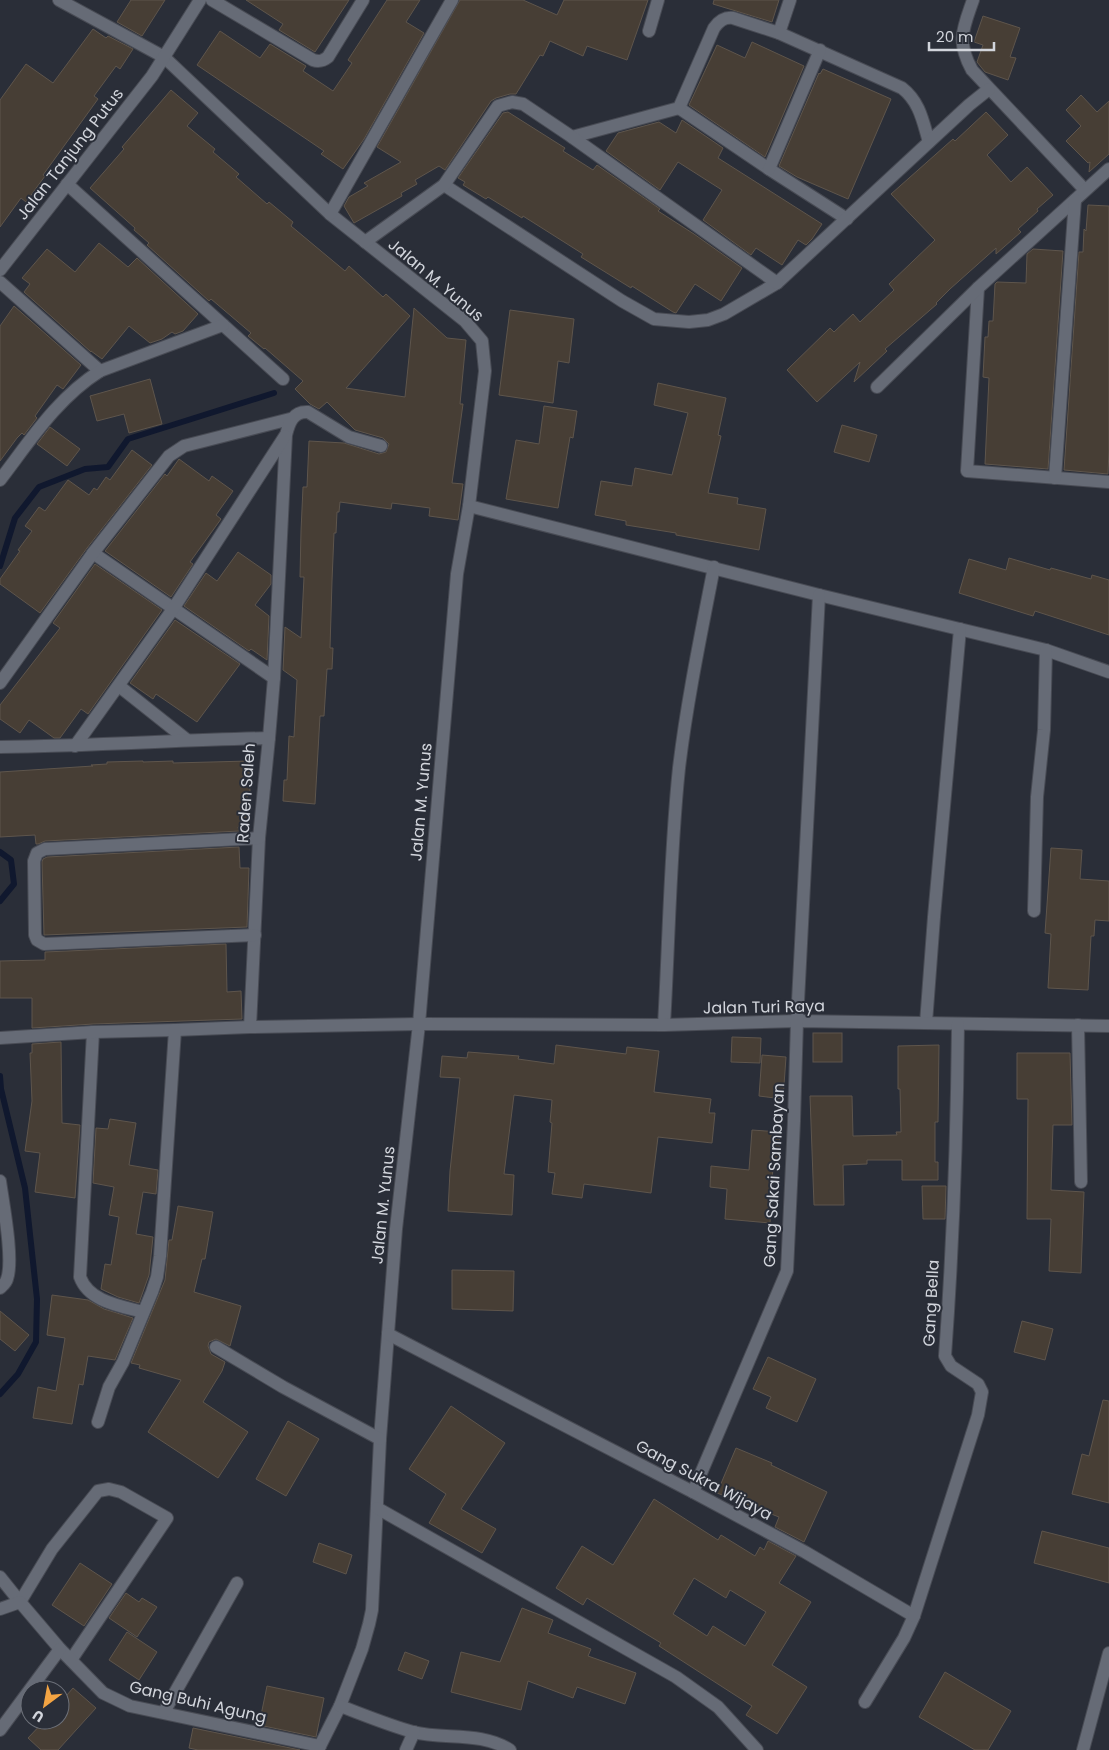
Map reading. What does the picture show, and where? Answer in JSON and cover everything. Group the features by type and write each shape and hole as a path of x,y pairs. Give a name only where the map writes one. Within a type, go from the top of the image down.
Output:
{"street":[{"name":"Jalan M. Yunus","path":"59,0 164,57 330,214 465,321 482,341 485,372 469,506 457,574 419,1024 396,1229 380,1440 372,1610 362,1649 340,1706 319,1748"},
{"path":"164,57 200,0"},
{"path":"212,0 318,62 328,57 363,0"},
{"path":"330,214 452,0"},
{"path":"649,31 658,0"},
{"path":"779,33 790,0"},
{"path":"973,0 962,36 962,46 966,60 972,70 989,89 1085,190"},
{"path":"679,108 714,28 719,22 733,18 779,33 902,88 909,93 918,105 930,142"},
{"path":"769,170 820,50"},
{"name":"Jalan Tanjung Putus","path":"0,270 152,76 164,57"},
{"path":"444,184 622,301 654,319 689,322 708,320 724,314 777,283 989,89"},
{"path":"365,242 444,184 498,106 505,102 512,102 523,104 572,137 777,283"},
{"path":"572,137 679,108 769,170 847,219"},
{"path":"877,387 978,288 1109,169"},
{"path":"67,184 283,379"},
{"path":"1055,478 1075,200"},
{"path":"0,282 100,371"},
{"path":"978,288 967,471 1109,482"},
{"path":"0,480 58,405 84,381 100,371 223,325"},
{"path":"0,683 93,553 170,456 184,446 290,419 300,412 308,412 349,437 381,446"},
{"path":"269,738 274,678 286,435 290,419"},
{"path":"75,746 173,609 286,435"},
{"path":"469,506 819,595 1046,650 1109,672"},
{"path":"93,553 274,678"},
{"path":"664,1025 679,768 693,673 714,567"},
{"name":"Gang Sakai Sambayan","path":"693,1492 787,1271 797,1021 819,595"},
{"path":"926,1023 960,628"},
{"path":"1034,911 1037,797 1044,730 1046,650"},
{"path":"118,686 188,740"},
{"name":"Raden Saleh","path":"0,747 75,746 269,738 259,838 250,1026"},
{"path":"255,935 44,944 35,935 34,861 38,853 45,849 259,838"},
{"name":"Jalan Turi Raya","path":"0,1038 93,1032 250,1026 419,1024 664,1025 797,1021 1109,1026"},
{"name":"Gang Bella","path":"914,1616 978,1415 982,1392 978,1384 950,1366 945,1356 950,1272 958,1024"},
{"path":"1078,1026 1081,1182"},
{"path":"98,1422 109,1387 124,1362 157,1277 175,1030"},
{"path":"93,1032 80,1277 83,1286 102,1299 144,1312"},
{"path":"0,1181 8,1236 8,1270 6,1280 0,1288"},
{"name":"Gang Sukra Wijaya","path":"388,1334 805,1552 914,1616"},
{"path":"216,1347 282,1387 380,1440"},
{"path":"0,1609 20,1602 52,1549 98,1491 109,1489 121,1492 167,1518 71,1660"},
{"path":"377,1508 676,1677 718,1707 758,1750"},
{"name":"Gang Buhi Agung","path":"0,1577 60,1649 103,1693 130,1706 164,1712 319,1748"},
{"path":"164,1712 237,1583"},
{"path":"865,1702 904,1638 914,1616"},
{"path":"0,1730 60,1649"},
{"path":"1083,1750 1109,1653"},
{"path":"340,1706 414,1732 480,1739 501,1744 510,1750"},
{"path":"406,1750 414,1732"}],"building":[{"path":"131,0 165,0 142,36 117,22"},
{"path":"246,0 349,0 315,52 279,30 283,24"},
{"path":"387,0 420,0 406,22 424,33 364,139 343,169 321,154 324,151 197,65 220,31 260,58 270,44 306,66 303,71 333,91 352,63 348,60"},
{"path":"460,0 523,0 557,15 564,0 648,0 627,60 587,46 583,56 550,41 543,56 540,55 516,94 510,94 491,101 445,170 439,166 415,180 417,184 401,193 402,196 354,223 344,206 349,197 368,186 364,183 401,162 377,147"},
{"path":"714,0 779,0 772,22 713,4"},
{"path":"983,16 1020,28 1010,57 1016,58 1008,80 985,72 977,62 983,45 974,42"},
{"path":"93,29 106,38 108,36 133,49 120,69 116,66 94,96 98,99 43,175 45,176 26,202 21,198 0,227 0,100 26,64 53,83"},
{"path":"752,42 804,66 765,157 689,105 717,45 745,58"},
{"path":"823,69 891,99 848,199 797,177 779,166 819,73"},
{"path":"171,90 198,113 187,126 215,149 213,152 239,174 236,177 267,204 269,202 293,222 291,226 345,271 349,266 383,297 386,294 410,316 346,388 405,397 414,308 447,338 466,340 460,404 463,404 452,483 463,484 458,520 429,516 430,508 392,503 391,509 340,502 339,512 337,512 336,533 334,533 330,648 333,648 332,669 327,669 324,716 320,716 315,804 283,801 284,780 287,780 289,736 294,737 297,680 283,670 285,627 301,638 304,577 300,577 301,531 303,487 307,487 309,441 344,443 379,454 386,452 389,444 383,438 355,430 327,402 319,409 310,404 295,389 303,381 248,336 251,333 211,299 209,301 147,245 149,243 134,230 135,228 90,188"},
{"path":"1081,95 1097,112 1109,101 1109,154 1089,172 1090,162 1088,163 1066,141 1081,126 1066,110"},
{"path":"508,112 565,148 563,151 593,170 597,165 660,209 658,211 742,268 721,301 695,284 676,313 673,312 581,257 583,254 523,216 522,218 488,197 486,199 463,185 465,182 458,178 503,113"},
{"path":"986,112 1008,135 987,155 1011,182 1027,167 1053,195 1018,229 1021,232 996,254 996,248 950,289 937,304 885,349 887,351 854,382 860,362 817,402 787,370 830,328 834,332 853,314 860,322 894,290 889,284 935,240 891,194 953,139 955,141"},
{"path":"682,120 723,148 718,158 822,224 812,239 806,245 798,240 782,265 756,248 751,255 703,220 722,190 678,162 660,190 606,151 618,133 659,122 676,133"},
{"path":"1088,205 1109,206 1108,474 1064,470 1079,252 1083,252"},
{"path":"99,243 128,267 137,258 198,314 183,331 175,334 172,332 162,339 150,343 129,326 102,359 91,352 24,292 30,284 22,278 47,249 75,272"},
{"path":"1033,249 1063,251 1048,469 985,464 989,378 983,377 985,337 988,337 989,321 993,321 995,284 997,282 1026,283 1027,254"},
{"path":"14,306 81,365 63,389 57,385 35,416 37,418 24,435 22,433 17,438 0,461 0,326"},
{"path":"510,310 574,319 569,363 558,361 553,403 499,395"},
{"path":"150,379 162,424 129,433 124,414 97,421 90,396"},
{"path":"658,383 726,398 718,435 721,436 708,493 738,498 737,504 766,509 759,550 626,525 626,521 595,515 601,481 632,486 635,468 672,475 688,413 654,405"},
{"path":"544,406 577,411 573,438 570,437 558,508 506,499 516,440 539,444"},
{"path":"842,425 877,435 869,462 834,452"},
{"path":"50,427 80,449 67,466 37,444"},
{"path":"132,450 152,465 87,548 40,613 0,584 0,579 32,531 25,526 39,507 45,511 68,480 89,495 94,488 97,490 106,477 110,480"},
{"path":"179,459 209,481 212,476 233,491 216,515 221,519 190,562 193,564 171,597 105,551 165,474 167,476"},
{"path":"238,552 271,575 271,584 255,605 269,616 267,660 251,649 249,651 184,606 206,573 217,581"},
{"path":"1009,558 1050,570 1051,568 1091,579 1092,575 1109,580 1109,635 1035,611 1033,616 959,593 969,559 1006,570"},
{"path":"95,564 162,610 88,714 81,709 60,738 54,738 29,720 20,733 0,719 0,705 60,628 53,623"},
{"path":"175,620 240,664 197,722 156,694 153,699 130,683"},
{"path":"173,761 173,763 249,761 250,792 247,792 249,826 238,827 239,831 45,841 38,844 36,844 35,835 0,837 0,772 93,766 91,765 107,764 107,762"},
{"path":"239,847 240,868 249,868 247,927 44,935 42,862 47,857"},
{"path":"1051,848 1082,850 1080,879 1109,881 1109,921 1095,920 1094,936 1091,936 1088,990 1048,988 1051,934 1045,933"},
{"path":"226,944 227,992 241,991 242,1019 32,1028 32,998 0,998 0,961 45,960 45,952"},
{"path":"813,1033 842,1033 842,1062 813,1062"},
{"path":"732,1037 761,1038 760,1063 731,1062"},
{"path":"61,1042 62,1123 80,1125 75,1198 35,1192 40,1153 25,1151 32,1101 30,1053 32,1053 32,1044"},
{"path":"556,1045 626,1054 627,1047 659,1051 654,1092 711,1099 709,1113 715,1113 712,1143 658,1137 651,1193 584,1184 582,1198 552,1194 555,1173 548,1172 552,1100 514,1095 504,1174 514,1175 512,1215 448,1211 450,1171 460,1078 440,1077 442,1056 467,1058 468,1052 519,1056 518,1059 554,1064"},
{"path":"939,1045 938,1122 935,1122 935,1162 938,1162 938,1180 902,1180 902,1160 867,1160 867,1164 843,1165 844,1205 814,1205 810,1096 852,1096 853,1136 897,1135 896,1132 901,1132 898,1046"},
{"path":"1017,1053 1070,1053 1072,1125 1053,1125 1051,1190 1084,1192 1081,1273 1049,1271 1051,1219 1027,1219 1028,1099 1017,1099"},
{"path":"762,1055 786,1057 783,1099 759,1096"},
{"path":"110,1119 136,1123 129,1165 158,1170 156,1194 143,1192 136,1234 153,1237 149,1275 139,1303 118,1297 101,1289 105,1264 111,1265 119,1217 109,1215 114,1187 93,1183 96,1128 108,1129"},
{"path":"752,1130 780,1132 778,1165 773,1165 770,1223 725,1219 727,1189 710,1187 711,1166 749,1170"},
{"path":"922,1186 946,1186 945,1219 923,1219"},
{"path":"178,1206 213,1212 205,1259 202,1259 194,1292 241,1306 230,1346 216,1339 209,1342 208,1346 211,1354 225,1362 222,1371 203,1402 248,1432 218,1478 148,1432 181,1380 139,1368 140,1365 131,1363 165,1280 169,1240 172,1240"},
{"path":"452,1270 514,1271 513,1311 452,1309"},
{"path":"52,1295 88,1300 104,1309 133,1318 115,1360 88,1356 83,1385 79,1384 72,1424 33,1418 38,1387 56,1391 65,1338 47,1335"},
{"path":"0,1311 29,1335 15,1351 0,1339"},
{"path":"1022,1321 1053,1329 1045,1360 1014,1352"},
{"path":"768,1357 816,1379 797,1422 766,1408 771,1397 753,1389"},
{"path":"1103,1400 1109,1401 1109,1503 1072,1494 1082,1454 1089,1456"},
{"path":"451,1406 505,1443 461,1509 496,1529 482,1553 429,1523 446,1494 409,1469"},
{"path":"288,1421 319,1439 286,1496 256,1479"},
{"path":"736,1448 772,1463 771,1465 827,1492 804,1542 775,1527 779,1517 717,1493"},
{"path":"654,1499 718,1540 721,1535 755,1556 760,1547 764,1550 768,1541 796,1556 779,1583 811,1602 772,1665 807,1687 777,1734 746,1715 752,1706 659,1646 661,1643 587,1598 583,1605 556,1588 582,1546 613,1565","holes":["694,1578 726,1598 730,1590 766,1612 745,1646 713,1626 707,1636 673,1614"]},
{"path":"1042,1531 1109,1548 1109,1583 1034,1563"},
{"path":"319,1543 352,1555 346,1574 313,1562"},
{"path":"80,1563 112,1584 84,1626 52,1605"},
{"path":"126,1593 139,1602 142,1598 157,1607 137,1637 109,1618"},
{"path":"522,1608 553,1620 548,1633 591,1649 588,1656 636,1673 625,1704 577,1687 573,1698 528,1681 521,1710 451,1692 461,1652 500,1662"},
{"path":"127,1632 157,1652 139,1680 109,1660"},
{"path":"405,1652 429,1661 422,1679 398,1670"},
{"path":"945,1672 1011,1711 988,1750 975,1750 919,1717"},
{"path":"267,1686 324,1698 316,1737 259,1725"},
{"path":"73,1688 96,1708 58,1750 41,1750 28,1738 36,1730 70,1730 70,1691"},
{"path":"193,1728 300,1750 198,1750 189,1748"}],"waterway":[{"path":"0,566 15,518 39,487 85,469 108,467 128,439 274,393"},
{"path":"0,852 11,860 14,884 0,901"},
{"path":"0,1076 1,1089 25,1188 37,1299 36,1342 18,1374 0,1394"}]}
